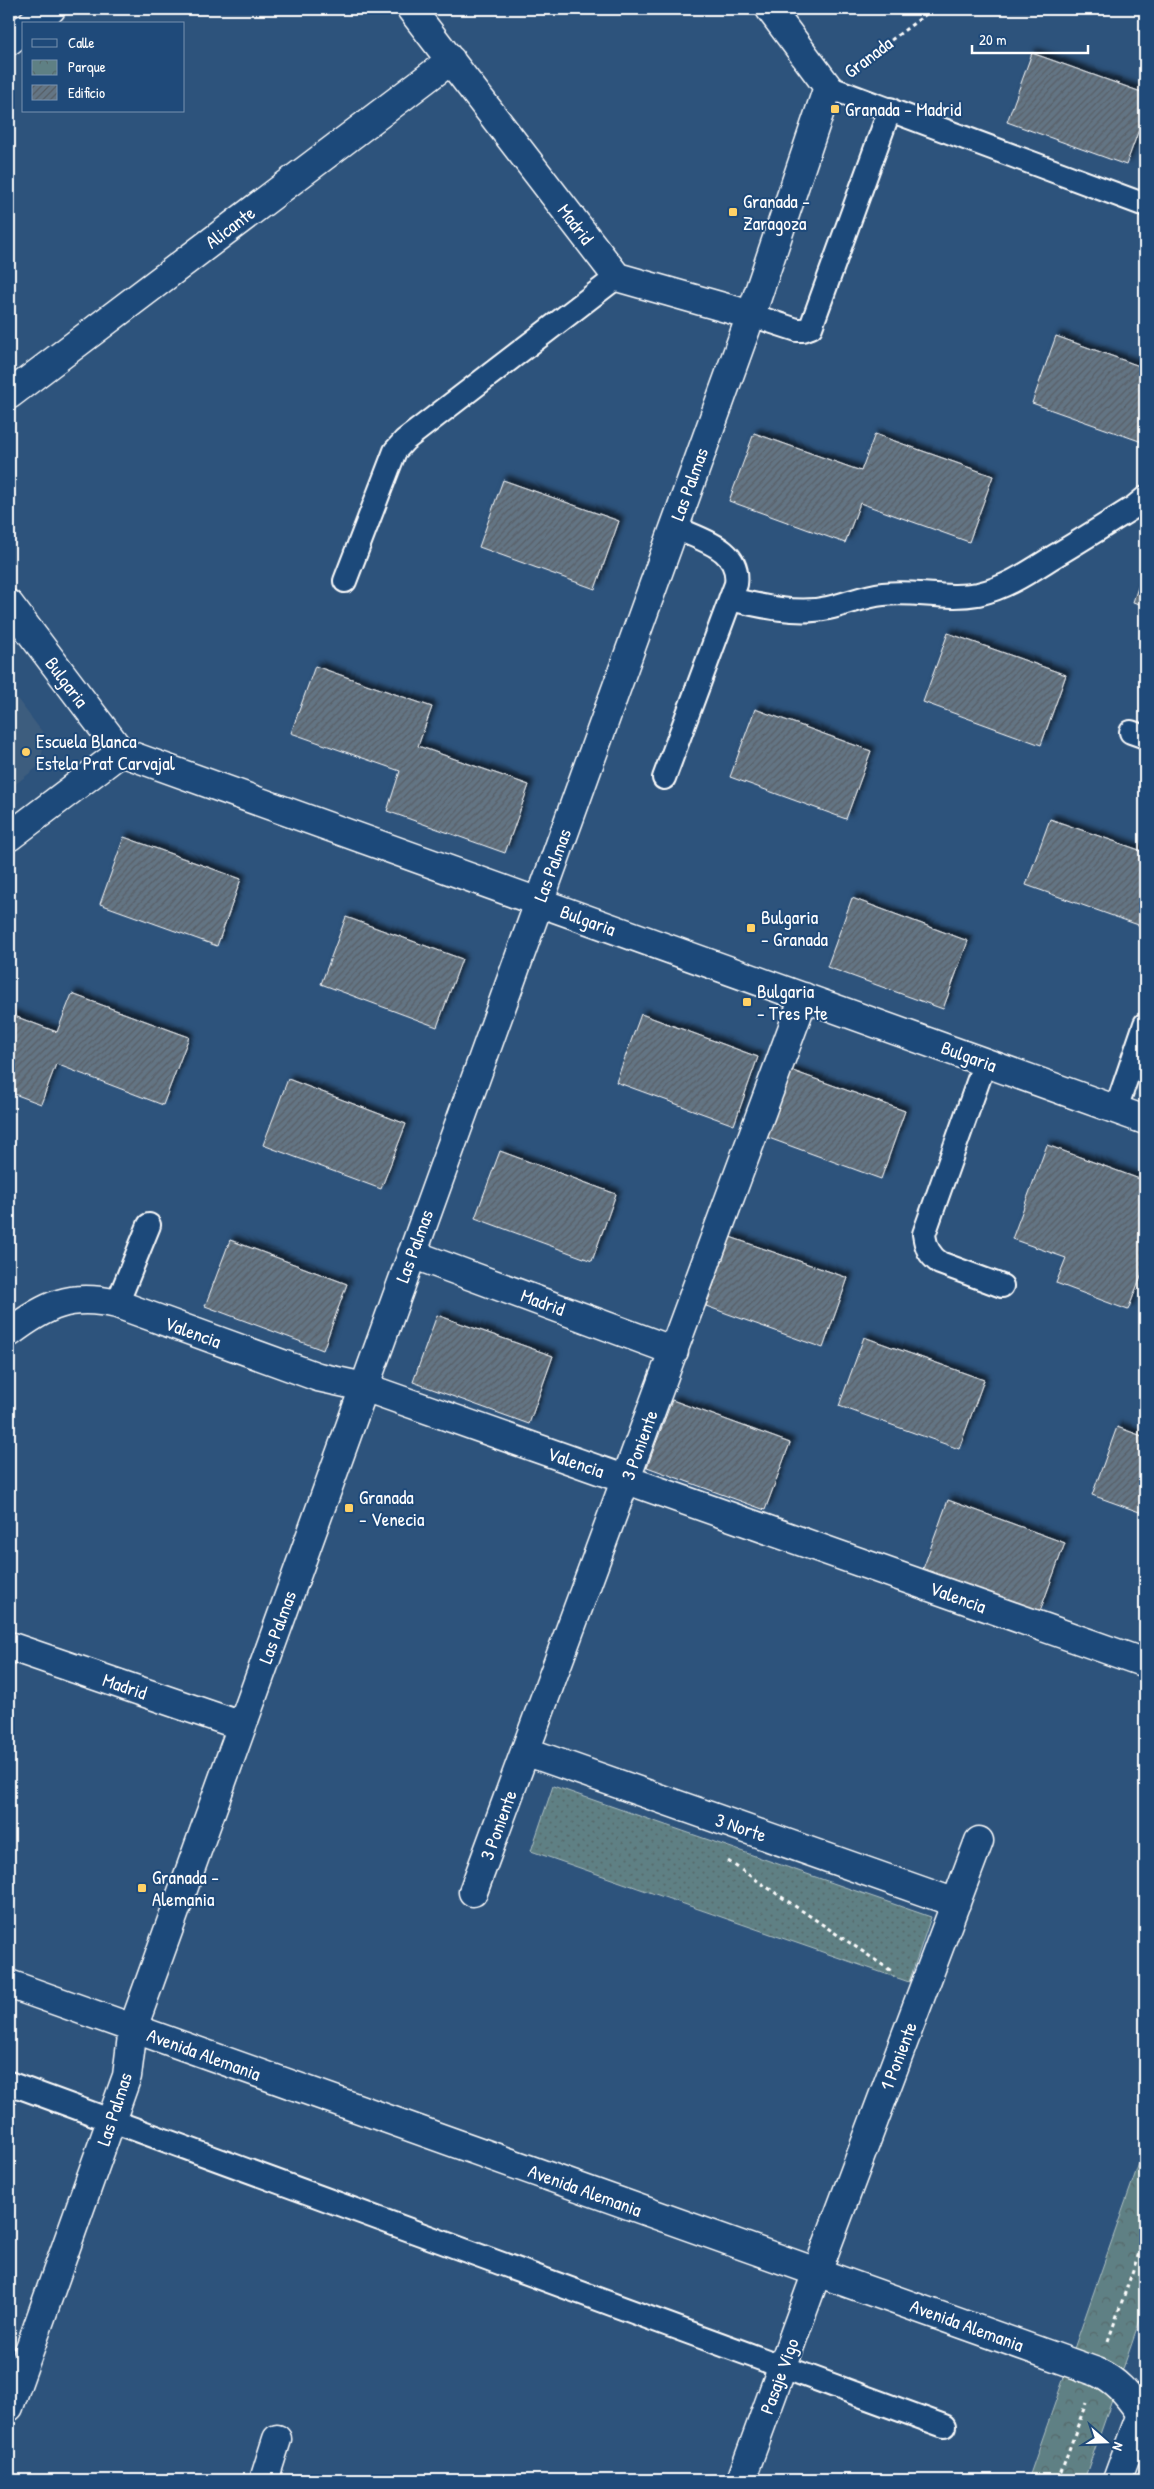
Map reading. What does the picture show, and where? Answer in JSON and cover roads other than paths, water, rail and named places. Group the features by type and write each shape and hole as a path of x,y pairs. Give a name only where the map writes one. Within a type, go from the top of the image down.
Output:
{"street":[{"path":"34,22 51,9"},
{"name":"Madrid","path":"411,9 617,277"},
{"path":"770,9 828,87"},
{"path":"9,41 22,31"},
{"name":"Alicante","path":"9,395 451,60"},
{"name":"Las Palmas","path":"9,2407 127,2076 132,2028 751,315 828,87"},
{"path":"617,277 751,315"},
{"name":"Bulgaria","path":"9,604 121,752 1145,1120"},
{"path":"9,837 121,752"},
{"name":"3 Poniente","path":"473,1892 804,997"},
{"name":"Madrid","path":"412,1254 674,1350"},
{"name":"Valencia","path":"9,1333 42,1310 56,1304 72,1300 95,1299 117,1304 318,1377 364,1387 1145,1663"},
{"name":"Madrid","path":"9,1646 242,1726"},
{"name":"3 Norte","path":"525,1751 956,1903"},
{"name":"1 Poniente","path":"817,2272 979,1841"},
{"name":"Avenida Alemania","path":"9,1984 1097,2372 1119,2386 1144,2412"},
{"name":"Pasaje Vigo","path":"741,2480 817,2272"},
{"path":"1118,2480 1144,2412"},
{"path":"264,2480 277,2439"}],"lane":[{"path":"828,87 1145,205"},
{"path":"751,315 796,330 812,326 890,109"},
{"path":"345,580 395,451 405,440 617,277"},
{"path":"730,599 772,608 799,609 827,608 855,599 884,594 919,592 954,596 979,594 1004,586 1026,574 1134,507 1145,498"},
{"path":"664,778 730,599 737,574 730,557 724,551 674,527"},
{"path":"1116,1109 1145,1024"},
{"path":"985,1062 924,1234 926,1247 931,1256 940,1263 1002,1286"},
{"path":"117,1304 149,1224"},
{"path":"9,2083 944,2426"}],"place":[{"name":"Granada - Madrid","path":"835,109"},
{"name":"Granada - Zaragoza","path":"733,212"},
{"name":"Escuela Blanca Estela Prat Carvajal","path":"26,752"},
{"name":"Bulgaria - Granada","path":"751,928"},
{"name":"Bulgaria - Tres Pte","path":"747,1002"},
{"name":"Granada - Venecia","path":"349,1508"},
{"name":"Granada - Alemania","path":"142,1888"}]}
